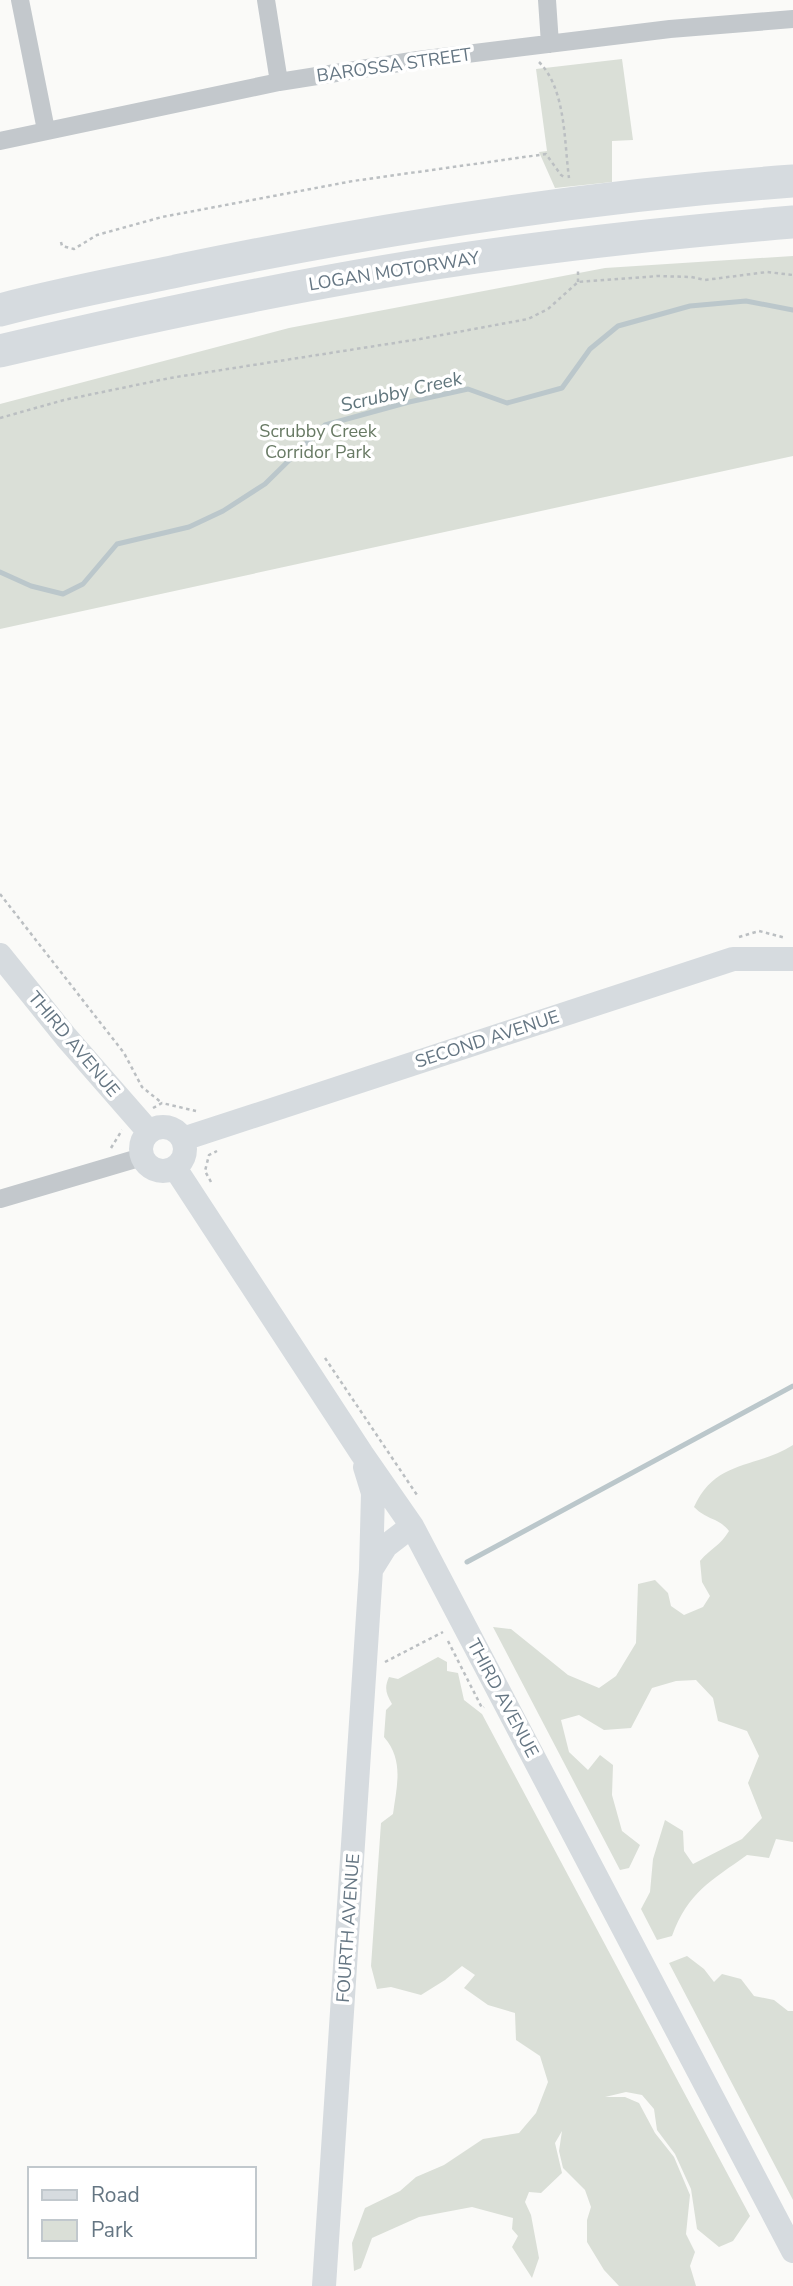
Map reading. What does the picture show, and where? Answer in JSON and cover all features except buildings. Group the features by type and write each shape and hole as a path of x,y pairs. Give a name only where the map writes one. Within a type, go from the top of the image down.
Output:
{"highway":[{"path":"0,310 268,252 410,228 560,206 793,181"},
{"name":"LOGAN MOTORWAY","path":"0,351 235,299 436,263 565,245 793,222"}],"street":[{"path":"20,0 46,130"},
{"path":"265,0 279,82"},
{"path":"547,0 550,44"},
{"name":"BAROSSA STREET","path":"0,141 279,82 418,60 670,29 793,19"},
{"name":"THIRD AVENUE","path":"0,955 66,1037 149,1132"},
{"name":"SECOND AVENUE","path":"183,1139 733,958 793,959"},
{"path":"166,1126 179,1133 186,1150 183,1160 175,1168 167,1171 155,1170 142,1157 141,1147 149,1132 166,1126"},
{"path":"0,1199 142,1157"},
{"name":"THIRD AVENUE","path":"175,1168 412,1526 793,2251"},
{"name":"FOURTH AVENUE","path":"324,2286 371,1570 373,1493 362,1454"},
{"path":"371,1570 386,1546 412,1526"}],"path":[{"path":"519,48 521,65 540,62 559,101 570,185"},
{"path":"61,242 62,246 74,249 97,235 211,207 353,181 546,154 561,175 569,180"},
{"path":"578,268 578,282"},
{"path":"0,418 64,400 170,378 420,339 528,318 548,309 578,282 658,276 705,280 767,272 793,275"},
{"path":"0,894 124,1053 142,1087 162,1103"}],"green space":[{"path":"622,59 633,140 612,141 612,182 555,188 539,152 547,151 536,69"},
{"name":"Scrubby Creek Corridor Park","path":"793,256 793,456 0,629 0,404 289,328 605,268"},
{"path":"793,1445 793,1842 776,1839 769,1858 747,1855 722,1872 685,1908 672,1936 657,1940 641,1909 650,1892 653,1859 665,1820 683,1831 684,1851 693,1864 742,1839 762,1818 748,1783 759,1756 747,1731 718,1721 713,1698 696,1680 676,1681 652,1688 631,1728 604,1730 579,1715 561,1720 569,1752 588,1770 600,1755 613,1765 612,1795 622,1831 640,1845 629,1868 620,1870 493,1627 511,1629 568,1675 599,1688 616,1676 636,1643 638,1584 655,1580 668,1593 671,1606 684,1615 703,1607 710,1596 702,1582 700,1561 729,1531 694,1507 703,1492 713,1480 725,1473"},
{"path":"438,1657 447,1662 447,1671 458,1673 464,1700 482,1714 750,2216 733,2241 719,2247 697,2229 691,2189 675,2154 657,2130 654,2109 642,2095 626,2092 605,2097 625,2097 639,2103 655,2133 674,2157 690,2195 686,2234 695,2252 690,2266 696,2286 619,2286 604,2270 587,2242 587,2220 591,2207 585,2190 563,2168 559,2151 562,2131 555,2143 562,2173 541,2193 529,2192 525,2202 531,2215 539,2258 532,2278 512,2247 518,2236 512,2229 513,2218 472,2207 419,2217 372,2238 361,2268 354,2271 352,2243 365,2208 400,2191 416,2177 444,2165 483,2139 519,2133 536,2113 548,2082 540,2056 516,2040 515,2013 488,2005 464,1988 475,1975 462,1966 421,1995 391,1987 377,1989 371,1966 381,1823 393,1814 398,1773 394,1755 384,1737 386,1710 392,1704 386,1688 389,1677 398,1679"},
{"path":"687,1956 704,1969 714,1982 722,1974 741,1979 754,1996 774,2000 788,2011 793,2011 793,2200 669,1963"}],"waterway":[{"name":"Scrubby Creek","path":"0,572 31,586 63,594 83,584 117,544 189,527 223,511 265,484 325,425 468,389 507,403 562,388 590,349 618,326 690,306 746,301 793,310"},
{"path":"467,1562 793,1386"}]}
